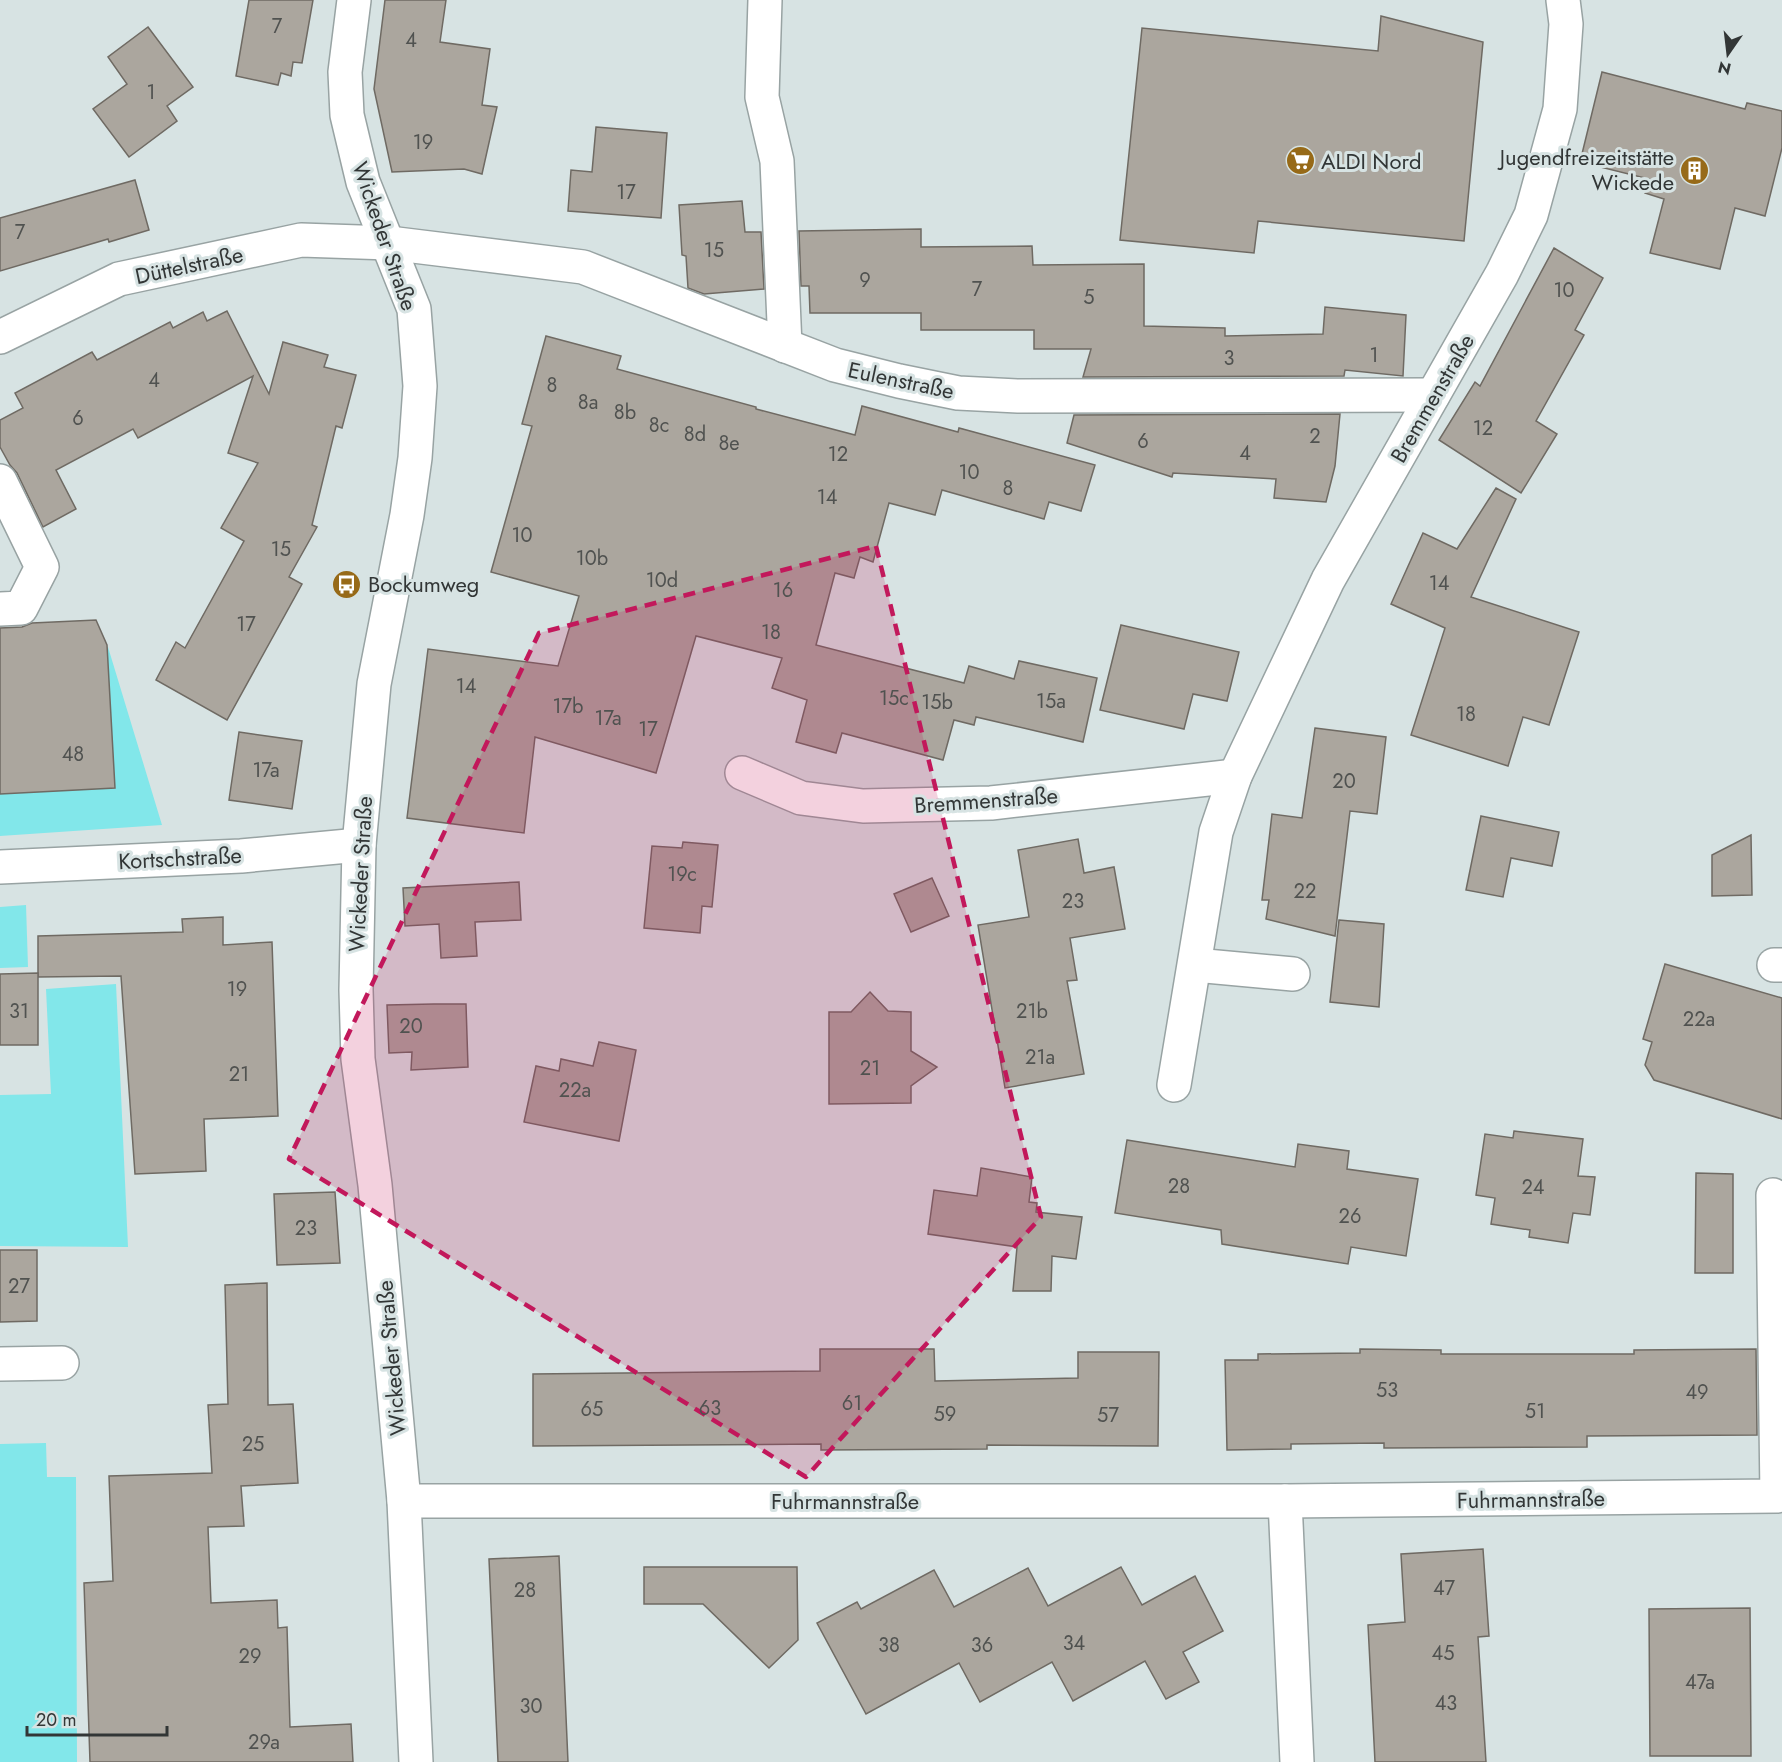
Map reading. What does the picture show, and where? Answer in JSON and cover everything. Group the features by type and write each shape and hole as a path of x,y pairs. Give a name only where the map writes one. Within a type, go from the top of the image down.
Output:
{"street":[{"name":"Wickeder Straße","path":"354,0 345,72 347,115 363,182 414,309 420,386 415,458 407,515 374,684 359,845 356,990 358,1059 375,1185 404,1501 416,1762"},
{"path":"765,0 762,97 777,161 785,346"},
{"name":"Bremmenstraße","path":"1174,1085 1216,832 1235,776 1328,580 1502,274 1531,215 1560,109 1566,24 1563,0"},
{"name":"Düttelstraße","path":"0,337 119,279 301,240 389,243"},
{"name":"Eulenstraße","path":"389,243 583,267 835,365 958,393 1018,396 1433,395"},
{"path":"0,482 42,567 21,608 0,609"},
{"name":"Bremmenstraße","path":"742,773 801,798 863,806 991,803 1235,776"},
{"name":"Kortschstraße","path":"0,867 241,856 359,845"},
{"path":"1195,965 1293,974"},
{"name":"Fuhrmannstraße","path":"404,1501 1285,1502 1777,1496 1773,1195"},
{"path":"0,1364 62,1363"},
{"path":"1285,1502 1296,1762"}],"highlighted area":[{"path":"876,546 1041,1217 806,1477 289,1159 539,633"}],"shaded area":[{"path":"108,647 162,825 0,836 0,662 90,656"},
{"path":"26,905 28,967 0,968 0,907"},
{"path":"116,984 128,1247 0,1246 0,1095 51,1094 46,989"},
{"path":"46,1443 47,1477 76,1477 77,1762 0,1762 0,1444"}],"building":[{"path":"249,0 313,0 302,63 293,62 291,76 281,73 278,85 236,76"},
{"path":"385,0 446,0 440,42 490,49 482,105 497,107 482,174 464,169 392,172 374,89"},
{"name":"ALDI Nord","path":"1381,16 1483,42 1464,241 1258,221 1254,253 1120,240 1142,28 1378,51"},
{"path":"148,27 193,87 167,106 177,121 129,157 93,109 127,84 108,57"},
{"name":"Jugendfreizeitstätte Wickede","path":"1602,72 1745,109 1747,103 1782,111 1782,148 1765,216 1735,208 1720,269 1650,253 1664,199 1645,193 1649,179 1580,162"},
{"path":"596,127 667,133 661,218 568,211 571,170 592,172"},
{"path":"135,180 149,230 109,242 108,239 0,271 0,218"},
{"path":"742,201 745,232 761,232 764,289 704,294 688,288 686,256 682,255 679,205"},
{"path":"921,229 921,247 1032,246 1033,265 1144,264 1144,326 1225,328 1225,336 1323,334 1325,307 1406,315 1403,376 1345,370 1344,376 1083,377 1091,349 1034,349 1034,330 921,330 921,313 810,313 809,286 801,286 799,231"},
{"path":"1554,248 1603,278 1575,330 1584,335 1536,421 1557,434 1521,493 1439,440 1475,382 1480,386"},
{"path":"227,311 269,394 283,342 328,355 324,367 356,375 342,428 336,426 312,525 317,527 289,577 302,584 227,720 156,680 176,642 185,648 244,541 221,528 258,463 228,453 253,376 138,438 133,429 56,470 76,509 43,527 17,473 0,447 0,420 23,408 15,393 92,352 97,360 170,322 173,328 203,312 207,321"},
{"path":"546,336 621,356 617,369 855,435 862,406 958,432 959,428 1095,465 1081,511 1049,502 1044,519 942,490 935,515 889,503 873,562 860,557 854,578 835,573 816,645 964,683 969,666 1014,679 1019,661 1097,678 1083,742 976,717 974,725 954,720 943,760 842,733 836,753 796,742 807,700 772,688 782,658 696,636 656,773 535,737 524,833 407,818 428,649 558,666 579,596 491,572 532,426 522,424"},
{"path":"1340,414 1335,466 1326,502 1274,498 1276,479 1173,473 1172,477 1067,443 1074,415"},
{"path":"1496,488 1516,499 1471,597 1579,632 1549,725 1523,717 1508,766 1411,735 1445,628 1391,604 1423,533 1457,549"},
{"path":"96,620 107,645 115,788 0,794 0,628 22,627 32,623"},
{"path":"1121,625 1239,652 1227,701 1193,694 1184,729 1100,710"},
{"path":"1315,728 1386,737 1377,814 1350,811 1335,936 1266,919 1269,900 1262,900 1272,814 1302,818"},
{"path":"239,732 302,741 292,809 229,800"},
{"path":"1481,816 1559,832 1552,866 1511,858 1503,897 1466,890"},
{"path":"1751,835 1752,895 1712,896 1712,855"},
{"path":"1078,839 1084,873 1114,867 1125,929 1070,938 1077,980 1067,981 1084,1074 1005,1088 978,925 1029,917 1018,850"},
{"path":"683,842 718,845 712,907 702,906 700,933 644,928 652,846 682,848"},
{"path":"932,878 949,916 911,932 894,894"},
{"path":"519,882 521,920 475,922 477,956 441,958 439,924 405,926 403,888"},
{"path":"223,917 223,945 272,942 278,1116 204,1119 206,1171 135,1174 121,976 38,977 38,936 183,932 182,919"},
{"path":"1339,920 1384,924 1379,1007 1330,1002"},
{"path":"1665,964 1782,998 1782,1119 1654,1080 1645,1065 1652,1042 1643,1039"},
{"path":"38,973 38,1045 0,1045 0,974"},
{"path":"870,992 888,1011 911,1012 911,1051 937,1067 911,1086 911,1103 829,1104 829,1012 851,1012"},
{"path":"466,1004 468,1067 411,1070 412,1052 389,1053 387,1005"},
{"path":"599,1042 636,1050 619,1141 524,1122 536,1066 559,1071 561,1059 593,1066"},
{"path":"1514,1131 1583,1139 1578,1176 1595,1177 1590,1215 1573,1213 1568,1243 1529,1237 1530,1230 1491,1224 1495,1198 1476,1195 1485,1134 1513,1138"},
{"path":"1127,1140 1295,1167 1298,1144 1349,1151 1347,1169 1418,1179 1406,1256 1351,1247 1348,1264 1222,1244 1221,1230 1115,1213"},
{"path":"981,1168 1032,1177 1029,1202 1037,1203 1036,1212 1082,1217 1076,1259 1052,1256 1051,1291 1013,1291 1017,1247 928,1234 934,1190 977,1196"},
{"path":"1696,1173 1733,1174 1733,1273 1695,1273"},
{"path":"335,1192 340,1263 277,1265 274,1194"},
{"path":"0,1250 37,1250 37,1321 0,1322"},
{"path":"267,1283 268,1405 293,1404 298,1483 241,1486 244,1526 208,1527 211,1603 277,1600 278,1628 287,1627 290,1727 351,1724 353,1762 90,1762 84,1583 113,1581 109,1476 212,1473 208,1405 228,1404 225,1285"},
{"path":"820,1349 934,1349 935,1381 1078,1378 1078,1352 1159,1352 1158,1446 987,1445 987,1449 821,1450 821,1444 533,1446 533,1374 820,1371"},
{"path":"1360,1349 1441,1350 1441,1354 1634,1354 1634,1350 1756,1349 1757,1435 1587,1436 1587,1447 1384,1448 1384,1443 1291,1444 1291,1449 1227,1450 1225,1360 1258,1360 1258,1354 1360,1353"},
{"path":"1483,1549 1489,1636 1478,1637 1486,1762 1375,1762 1368,1625 1405,1622 1401,1554"},
{"path":"559,1556 568,1762 498,1762 489,1559"},
{"path":"644,1567 797,1567 798,1640 769,1668 703,1604 644,1604"},
{"path":"1121,1567 1142,1605 1195,1576 1223,1631 1183,1652 1199,1682 1166,1699 1145,1661 1073,1701 1052,1662 980,1702 959,1663 866,1714 817,1623 857,1602 861,1609 934,1570 954,1607 1028,1568 1048,1606"},
{"path":"1750,1608 1751,1756 1650,1756 1649,1609"}],"place":[{"name":"ALDI Nord","path":"1300,161"},
{"name":"Jugendfreizeitstätte Wickede","path":"1695,170"},
{"name":"Bockumweg","path":"347,584"}]}
